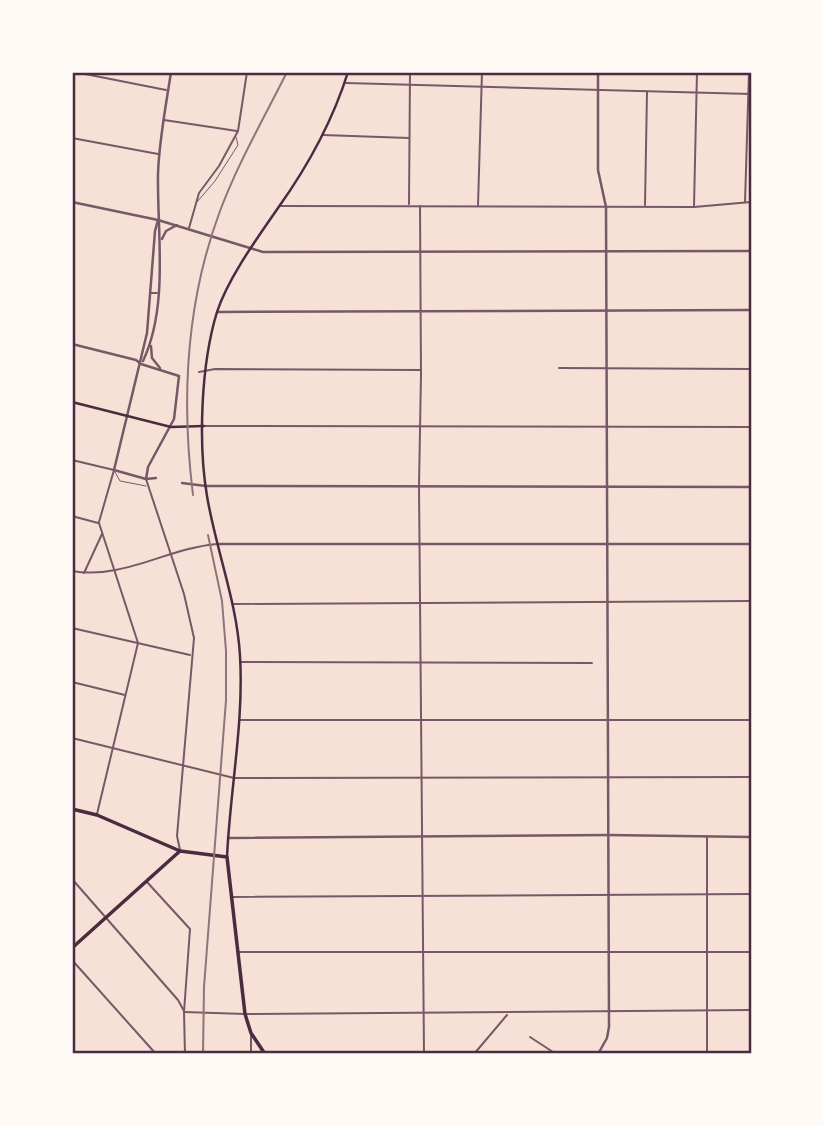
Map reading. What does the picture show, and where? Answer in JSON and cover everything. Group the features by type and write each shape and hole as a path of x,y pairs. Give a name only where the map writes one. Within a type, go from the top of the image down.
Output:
{"main road":[{"path":"265,1054 251,1033 245,1014 227,857 239,720 240,662 232,604 204,486 205,371 218,312 251,248 280,206 322,135 348,72"},
{"path":"72,402 171,427 204,426"},
{"path":"72,809 97,815 180,851 227,857"},
{"path":"72,948 180,851"}],"street":[{"path":"75,72 169,90"},
{"path":"162,370 152,358 150,345 160,242 159,155 172,72"},
{"path":"191,229 199,193 236,137 247,72"},
{"path":"409,206 410,72"},
{"path":"478,206 482,72"},
{"path":"598,72 598,170 606,206 609,1012 608,1032 598,1054"},
{"path":"694,207 697,72"},
{"path":"745,203 749,72"},
{"path":"345,83 750,94"},
{"path":"645,206 647,91"},
{"path":"164,120 238,131"},
{"path":"322,135 409,138"},
{"path":"72,138 159,155"},
{"path":"72,202 158,220 262,252 751,251"},
{"path":"280,206 694,207 751,202"},
{"path":"420,206 421,954 424,1054"},
{"path":"97,815 138,643 99,523 141,364 152,293 158,220"},
{"path":"160,242 166,231 177,225"},
{"path":"152,293 157,293"},
{"path":"218,312 420,309 751,310"},
{"path":"72,344 136,360 141,364 181,375 171,427 148,467 146,479 192,623 192,656 177,836 180,851"},
{"path":"141,364 150,345"},
{"path":"559,368 751,369"},
{"path":"199,372 421,370"},
{"path":"204,426 751,427"},
{"path":"72,460 146,479 156,478"},
{"path":"182,483 204,486 751,487"},
{"path":"72,516 99,523"},
{"path":"85,573 102,533"},
{"path":"72,570 85,573 114,571 200,545 213,544 751,544"},
{"path":"232,604 751,601"},
{"path":"72,628 192,656"},
{"path":"240,662 592,663"},
{"path":"751,675 751,711"},
{"path":"72,682 126,695"},
{"path":"239,720 751,720"},
{"path":"72,738 234,778 751,777"},
{"path":"228,838 608,835 751,837"},
{"path":"707,836 707,1054"},
{"path":"72,879 178,1000 184,1012"},
{"path":"146,881 190,929 184,1012 185,1054"},
{"path":"231,897 751,894"},
{"path":"237,952 751,952"},
{"path":"72,960 156,1054"},
{"path":"184,1012 245,1014 751,1010"},
{"path":"474,1054 508,1013"},
{"path":"251,1033 251,1054"},
{"path":"530,1037 556,1054"},
{"path":"72,1051 75,1054"}],"lane":[{"path":"114,470 120,481 148,486"}],"railway":[{"path":"193,495 187,387 193,316 200,280 227,193 287,72"},
{"path":"203,1054 204,987 226,700 222,601 208,535"}]}
